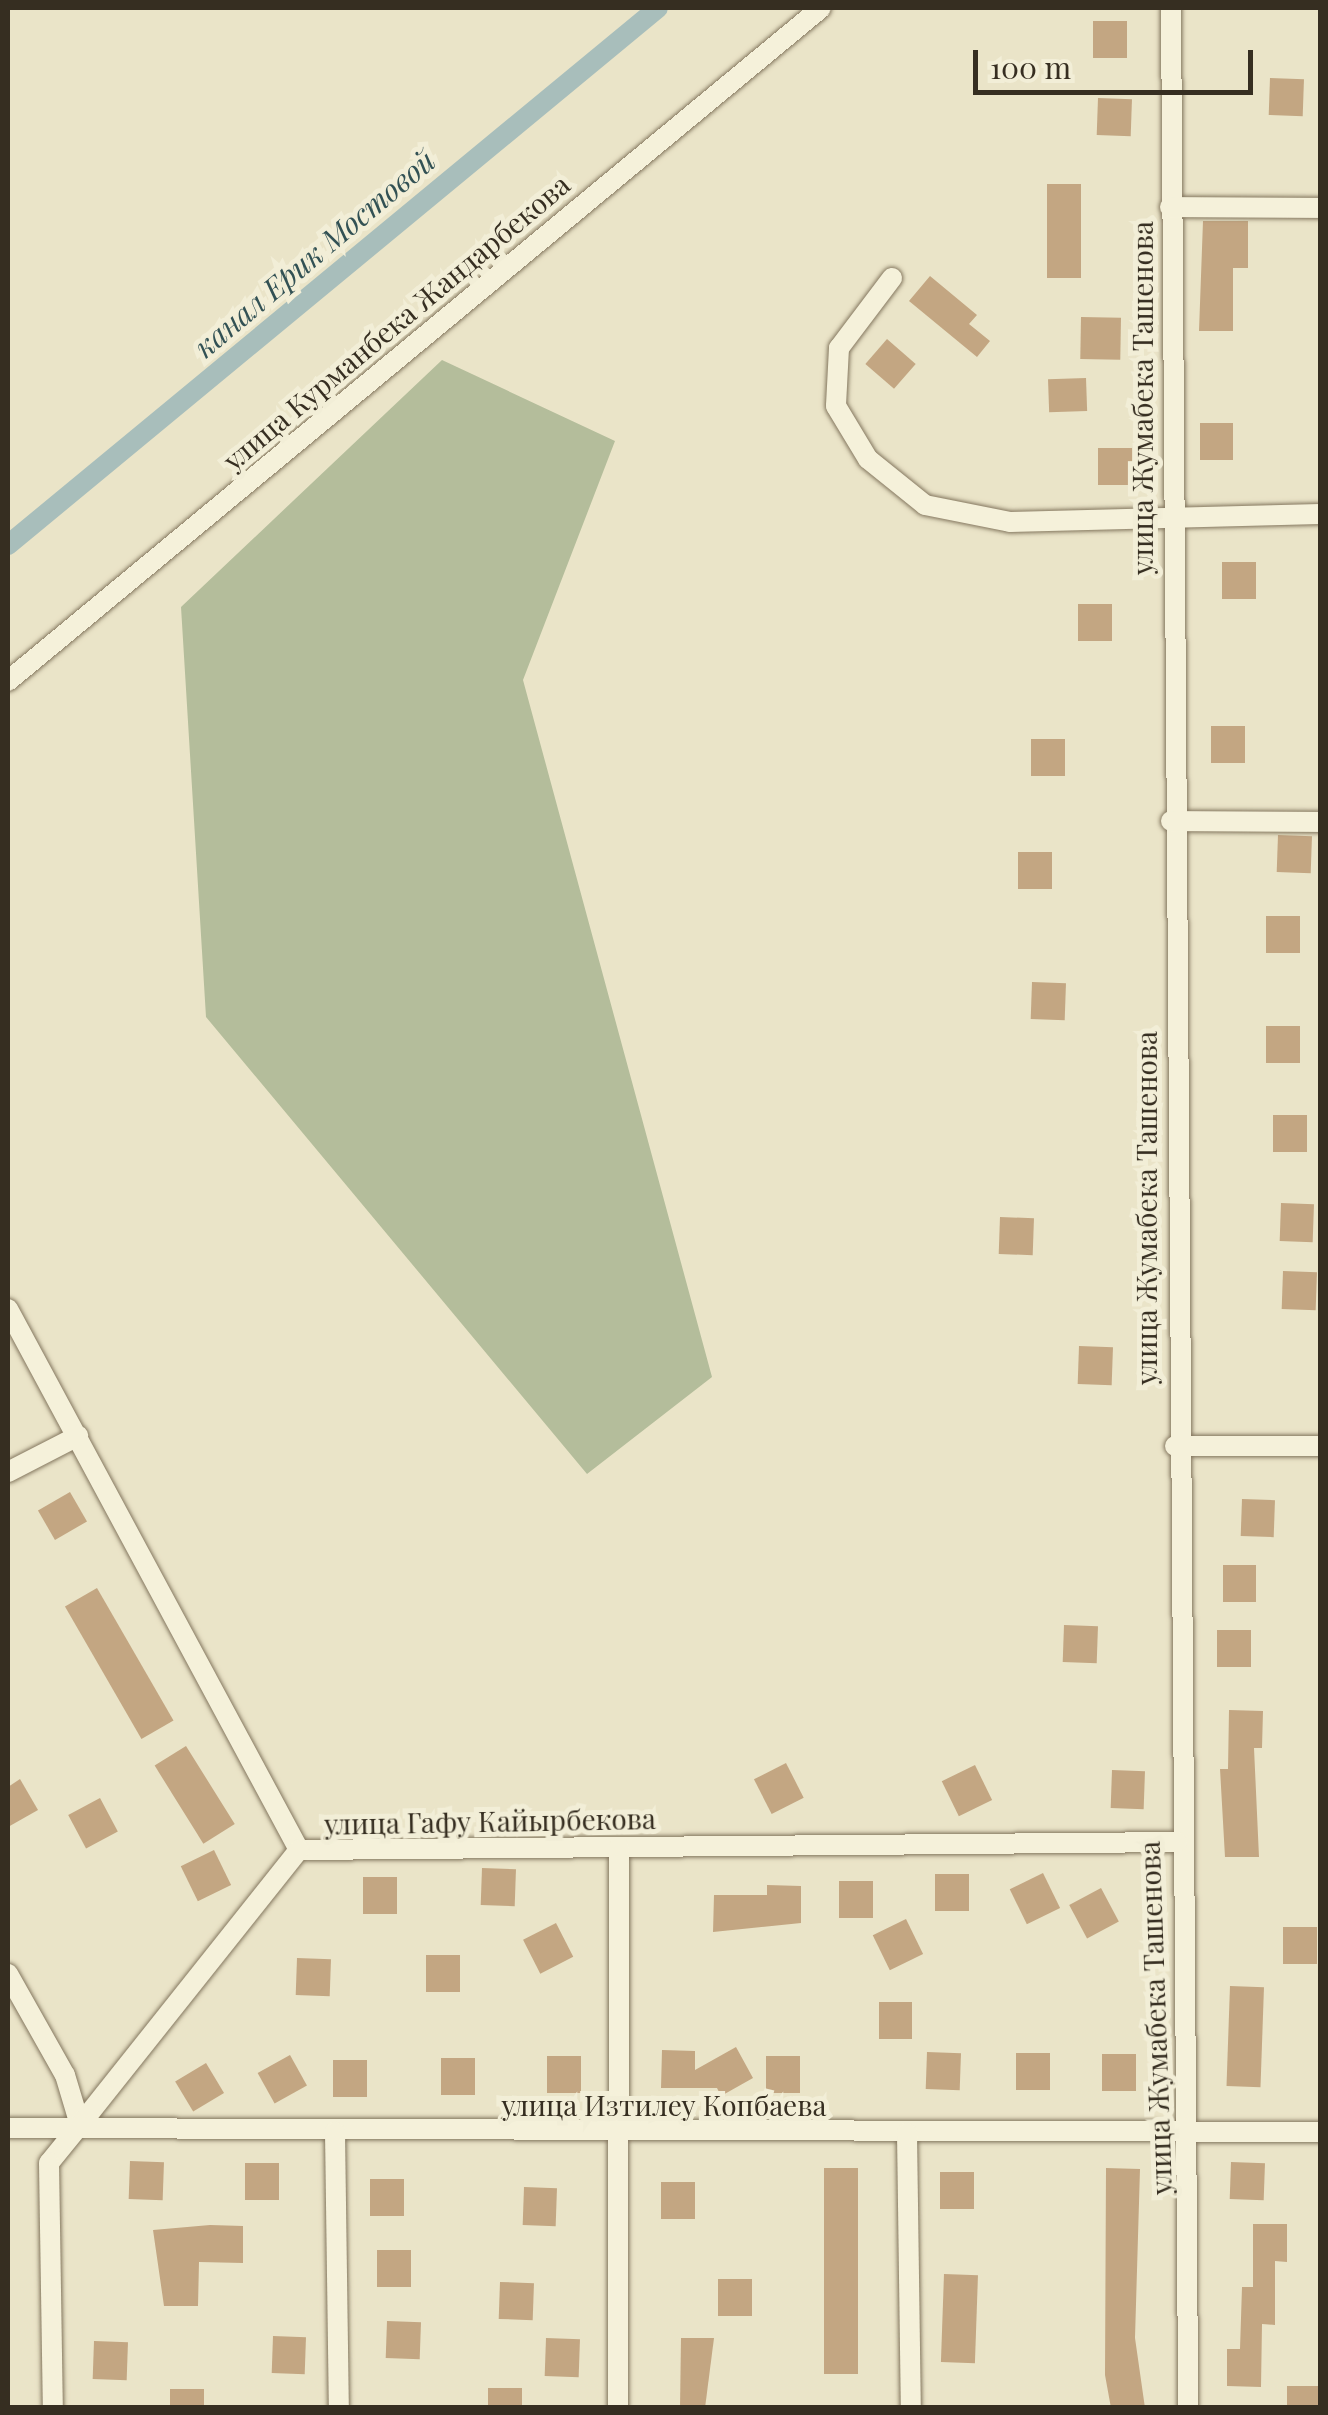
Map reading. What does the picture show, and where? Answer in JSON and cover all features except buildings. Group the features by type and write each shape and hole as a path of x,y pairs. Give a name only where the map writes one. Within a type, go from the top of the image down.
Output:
{"street":[{"name":"улица Курманбека Жандарбекова","path":"8,681 821,8"},
{"name":"улица Жумабека Ташенова","path":"1172,8 1169,520 1177,1842 1189,2132 1188,2408"},
{"path":"1170,207 1320,208"},
{"path":"892,278 839,348 836,406 868,459 925,505 1010,522 1320,514"},
{"path":"1171,821 1320,822"},
{"name":"улица Гафу Кайырбекова","path":"8,1309 299,1850 1177,1842"},
{"path":"8,1472 78,1436"},
{"path":"1175,1446 1320,1446"},
{"path":"618,2408 614,2133 619,1847"},
{"path":"53,2408 49,2163 299,1850"},
{"path":"8,1974 65,2075 80,2125"},
{"name":"улица Изтилеу Копбаева","path":"8,2128 80,2125 335,2132 1320,2132"},
{"path":"335,2132 338,2408"},
{"path":"906,2133 911,2408"}],"green space":[{"path":"442,360 615,441 523,680 712,1377 587,1474 206,1017 181,607"}],"waterway":[{"name":"канал Ерик Мостовой","path":"8,545 658,8"}]}
